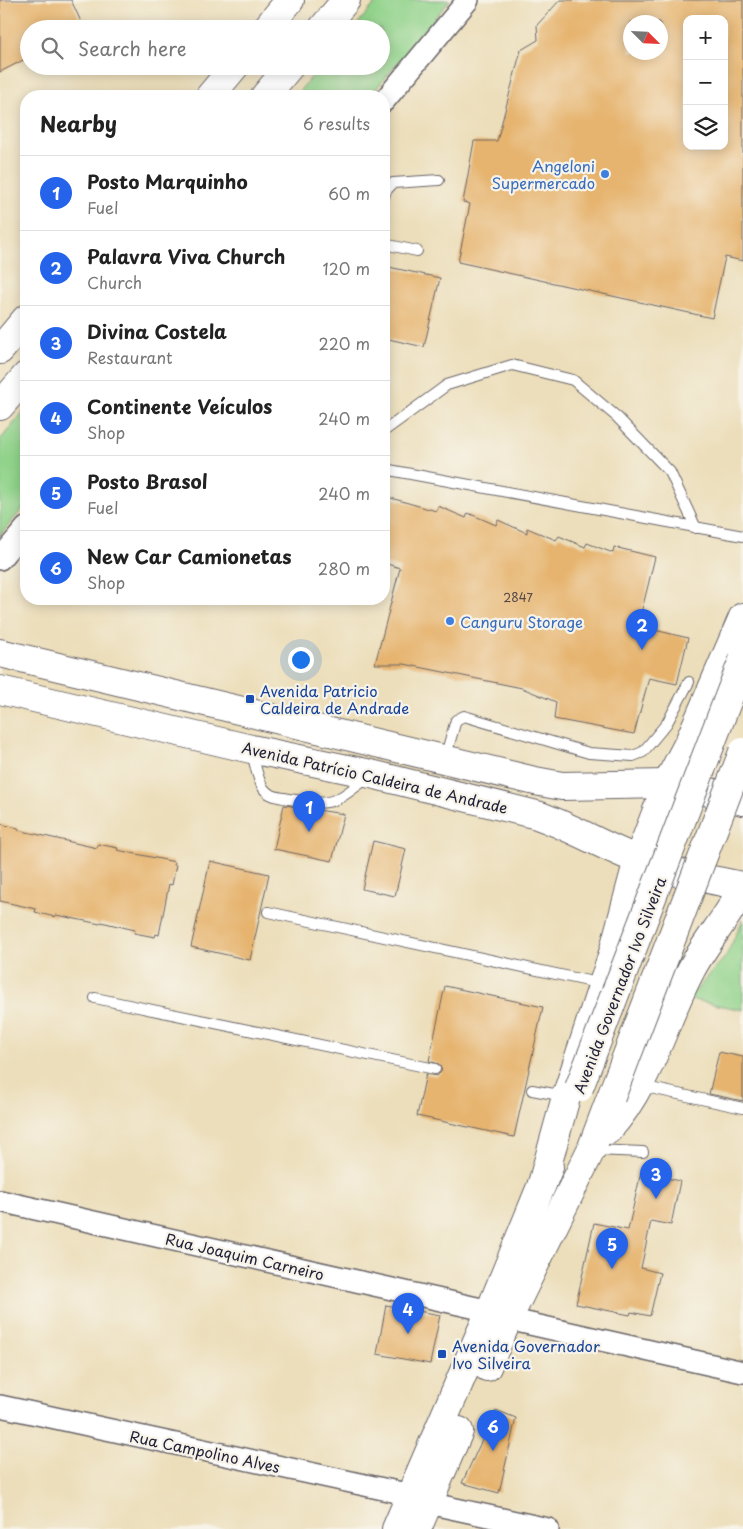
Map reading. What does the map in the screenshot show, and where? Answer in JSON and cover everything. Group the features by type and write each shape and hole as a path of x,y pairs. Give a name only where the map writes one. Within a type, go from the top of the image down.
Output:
{"main road":[{"path":"273,20 290,0"},
{"path":"329,20 346,0"},
{"path":"215,90 228,75"},
{"path":"270,90 282,75"},
{"path":"0,350 20,326"},
{"path":"0,406 20,383"},
{"path":"572,1092 638,860 667,784 689,742 743,617"},
{"path":"0,653 535,781 562,786 640,783 667,784 715,793 743,801"},
{"name":"Avenida Governador Ivo Silveira","path":"396,1529 419,1499 499,1315 572,1092 743,660"},
{"name":"Avenida Patrício Caldeira de Andrade","path":"0,690 251,749 371,774 537,815 563,824 638,860 680,873 743,886"},
{"name":"Avenida Governador Ivo Silveira","path":"499,1315 591,1150 743,752"},
{"path":"591,1150 618,1119 639,1086 691,970 727,915 743,886"},
{"name":"Avenida Governador Ivo Silveira","path":"417,1529 419,1499"}],"street":[{"path":"390,94 468,0"},
{"path":"0,559 20,535"},
{"name":"Rua Joaquim Carneiro","path":"0,1202 743,1372"},
{"name":"Rua Campolino Alves","path":"0,1406 548,1529"}],"lane":[{"path":"390,186 393,183 439,180"},
{"path":"390,245 417,250"},
{"path":"390,427 447,385 512,365 573,380 617,417 670,472 696,528"},
{"path":"390,469 743,536"},
{"path":"445,759 456,720 464,716 589,753 633,756 643,752 667,723 689,682"},
{"path":"251,749 262,785 265,791 274,796 318,804 327,803 340,798 371,774"},
{"path":"268,912 602,985"},
{"path":"95,998 434,1069"},
{"path":"639,1086 743,1108"},
{"path":"532,1090 572,1092"},
{"path":"591,1150 643,1152"}],"green space":[{"path":"378,0 450,0 390,72 390,20 361,20"},
{"path":"313,75 388,75 375,90 300,90"},
{"path":"20,416 20,512 0,535 0,440"},
{"path":"743,919 743,1010 688,999 726,956"}],"building":[{"path":"0,0 71,0 80,20 20,20 20,62 0,72"},
{"name":"Angeloni Supermercado","path":"560,0 743,0 743,261 725,257 712,318 458,262 470,204 463,202 474,141 497,141 521,50 538,40 537,25"},
{"path":"390,267 440,278 424,347 390,339"},
{"path":"390,498 436,511 438,506 466,518 468,513 496,525 498,520 527,533 527,528 556,540 559,536 585,547 587,543 613,553 614,547 655,557 638,626 688,638 677,684 649,678 634,734 554,719 556,702 522,688 404,664 375,664 400,568 390,565"},
{"path":"284,805 344,814 332,861 274,849"},
{"path":"0,824 18,828 18,830 97,848 98,844 118,848 117,850 175,862 172,885 169,884 159,935 156,934 155,937 134,933 135,930 101,922 100,924 56,915 55,917 35,912 36,909 0,901"},
{"path":"373,841 406,849 395,896 362,889"},
{"path":"210,861 269,874 250,960 191,947"},
{"path":"445,986 543,1007 514,1137 417,1116 426,1074 437,1076 442,1071 439,1064 429,1061"},
{"path":"719,1052 743,1057 743,1101 709,1094"},
{"path":"641,1172 680,1181 671,1225 651,1221 641,1268 660,1273 650,1316 631,1312 630,1315 576,1304 594,1223 628,1230"},
{"path":"386,1305 440,1315 430,1364 377,1354"},
{"path":"496,1410 516,1418 499,1493 462,1483"}],"place":[{"name":"Angeloni Supermercado","path":"605,174"},
{"name":"Canguru Storage","path":"450,621"},
{"name":"Palavra Viva Church","path":"642,650"},
{"name":"Avenida Patricio Caldeira de Andrade","path":"250,699"},
{"name":"Posto Marquinho","path":"309,832"},
{"name":"Divina Costela","path":"656,1199"},
{"name":"Posto Brasol","path":"612,1269"},
{"name":"Continente Veículos","path":"408,1334"},
{"name":"Avenida Governador Ivo Silveira","path":"442,1354"},
{"name":"New Car Camionetas","path":"493,1451"}]}
